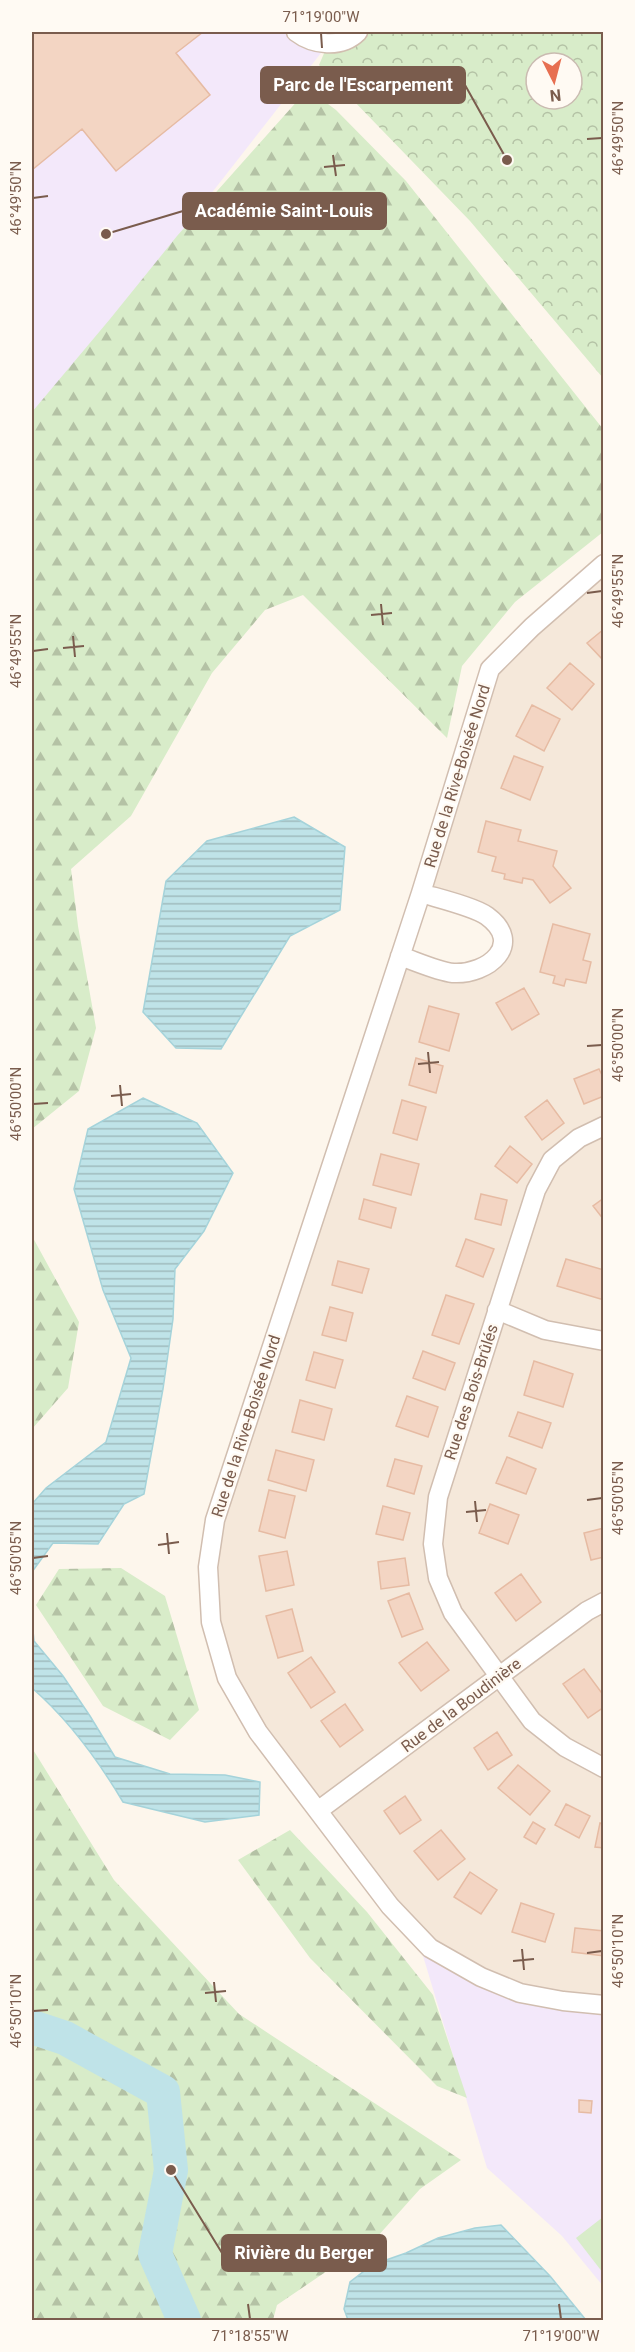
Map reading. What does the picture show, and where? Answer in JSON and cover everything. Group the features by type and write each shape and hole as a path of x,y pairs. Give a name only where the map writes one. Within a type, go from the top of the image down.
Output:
{"street":[{"path":"296,32 305,39 328,44 345,40 358,32"},
{"name":"Rue de la Rive-Boisée Nord","path":"603,564 532,627 490,669 421,893 214,1520 208,1567 211,1622 227,1678 258,1732 390,1906 430,1948 481,1977 520,1993 603,2005"},
{"path":"400,956 452,973 480,970 497,958 503,943 500,928 486,914 421,893"},
{"name":"Rue des Bois-Brûlés","path":"603,1126 579,1138 552,1160 536,1190 438,1497 433,1544 438,1578 453,1613 532,1721 565,1747 603,1768"},
{"path":"498,1310 545,1330 603,1341"},
{"name":"Rue de la Boudinière","path":"319,1810 587,1611 603,1602"}],"shaded area":[{"path":"32,32 296,32 328,44 32,423"},
{"path":"603,564 603,2005 563,2001 430,1948 227,1678 208,1567 400,956 452,973 497,958 500,928 421,893 490,669"},
{"path":"420,1946 508,1988 603,2005 603,2286 562,2236 487,2168"}],"green space":[{"path":"358,32 603,32 603,378 470,221 319,65 328,44"},
{"path":"308,89 336,110 406,181 603,429 603,532 515,602 462,666 447,738 303,595 265,610 212,673 131,816 71,869 78,926 96,1028 79,1091 32,1129 32,412 177,236"},
{"path":"32,1236 79,1322 68,1388 32,1429"},
{"path":"121,1568 165,1596 199,1710 170,1740 103,1706 36,1605 59,1569"},
{"path":"32,1748 114,1880 239,2014 461,2160 420,2189 377,2237 277,2305 273,2320 32,2320"},
{"path":"290,1830 367,1912 433,1995 467,2098 437,2086 310,1958 238,1860"},
{"path":"603,2217 603,2273 576,2238"}],"water":[{"path":"294,817 345,847 340,910 290,936 221,1049 176,1048 143,1012 166,881 207,841"},
{"path":"143,1098 197,1123 233,1173 204,1231 175,1269 173,1319 144,1494 124,1504 98,1544 53,1543 32,1572 32,1504 46,1488 106,1442 131,1358 103,1290 74,1189 88,1129"},
{"path":"32,1621 34,1641 63,1676 115,1757 170,1774 225,1775 260,1782 259,1815 205,1822 123,1802 82,1741 46,1700 32,1688"},
{"path":"501,2225 550,2276 586,2320 348,2320 344,2309 350,2282 372,2265 438,2238 475,2228"}],"building":[{"path":"32,32 203,32 176,53 210,95 116,171 82,129 32,170"},
{"path":"604,629 604,661 587,643"},
{"path":"570,663 594,684 572,710 547,688"},
{"path":"532,705 560,719 544,751 516,736"},
{"path":"514,756 543,767 530,800 501,788"},
{"path":"486,821 521,830 518,841 557,851 553,866 571,888 550,903 533,880 523,878 522,883 504,879 505,874 492,871 496,857 478,852"},
{"path":"553,924 590,934 583,960 591,962 586,983 566,979 564,986 553,983 555,976 540,972"},
{"path":"524,988 539,1014 512,1030 496,1003"},
{"path":"429,1006 459,1014 449,1051 419,1042"},
{"path":"416,1058 443,1066 436,1093 409,1085"},
{"path":"599,1069 604,1079 604,1096 584,1104 574,1079"},
{"path":"402,1100 426,1107 417,1140 393,1133"},
{"path":"547,1100 564,1123 542,1140 525,1117"},
{"path":"510,1146 532,1164 517,1183 495,1166"},
{"path":"381,1154 419,1164 411,1195 373,1185"},
{"path":"481,1194 507,1200 501,1225 475,1219"},
{"path":"604,1198 604,1220 593,1206"},
{"path":"364,1199 396,1208 391,1228 359,1219"},
{"path":"466,1239 494,1249 483,1277 456,1266"},
{"path":"566,1259 604,1270 604,1300 557,1286"},
{"path":"338,1261 369,1269 362,1293 332,1285"},
{"path":"446,1295 474,1304 459,1344 432,1335"},
{"path":"330,1307 353,1313 346,1341 322,1335"},
{"path":"423,1351 455,1363 445,1390 413,1378"},
{"path":"314,1352 343,1360 335,1388 306,1380"},
{"path":"534,1361 573,1374 563,1407 524,1395"},
{"path":"407,1396 438,1407 428,1437 396,1426"},
{"path":"300,1400 332,1409 324,1440 292,1432"},
{"path":"518,1412 551,1423 542,1448 509,1436"},
{"path":"276,1450 314,1460 306,1491 268,1480"},
{"path":"507,1457 536,1469 526,1494 496,1483"},
{"path":"395,1459 422,1466 414,1494 387,1486"},
{"path":"269,1490 295,1496 285,1538 259,1531"},
{"path":"490,1504 519,1515 508,1544 479,1533"},
{"path":"383,1506 410,1513 403,1540 376,1534"},
{"path":"604,1528 604,1557 591,1560 584,1533"},
{"path":"287,1551 294,1585 266,1591 259,1556"},
{"path":"405,1558 409,1585 381,1589 378,1562"},
{"path":"521,1574 541,1602 516,1621 495,1593"},
{"path":"409,1593 423,1629 402,1637 388,1601"},
{"path":"292,1609 303,1651 278,1658 266,1616"},
{"path":"427,1642 449,1670 421,1691 399,1663"},
{"path":"311,1657 335,1692 311,1708 288,1673"},
{"path":"584,1669 604,1696 604,1707 588,1718 563,1684"},
{"path":"345,1704 363,1730 340,1747 321,1721"},
{"path":"497,1732 512,1755 488,1770 474,1748"},
{"path":"518,1765 550,1791 530,1815 498,1788"},
{"path":"405,1796 421,1820 400,1834 384,1811"},
{"path":"566,1804 590,1816 579,1838 555,1825"},
{"path":"533,1822 545,1829 536,1844 524,1837"},
{"path":"600,1823 604,1824 604,1848 595,1847"},
{"path":"441,1830 465,1859 438,1880 414,1851"},
{"path":"470,1872 497,1890 481,1914 454,1897"},
{"path":"521,1903 554,1914 545,1942 512,1932"},
{"path":"575,1928 604,1931 604,1956 572,1952"},
{"path":"579,2100 592,2101 591,2113 579,2112"}],"waterway":[{"path":"32,2027 65,2038 163,2092 171,2170 155,2254 184,2320"}],"place":[{"name":"Parc de l'Escarpement","path":"507,160"},
{"name":"Académie Saint-Louis","path":"106,234"},
{"name":"Rivière du Berger","path":"171,2170"}]}
